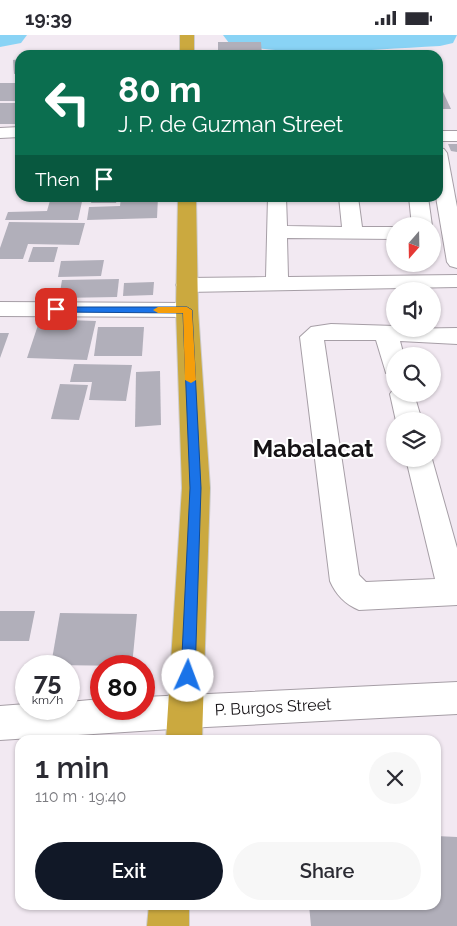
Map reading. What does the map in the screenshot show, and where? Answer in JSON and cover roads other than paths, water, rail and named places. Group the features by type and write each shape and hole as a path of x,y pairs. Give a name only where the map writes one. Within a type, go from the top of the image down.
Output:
{"highway":[{"path":"187,50 188,35"},
{"path":"185,725 196,488 187,297 187,202"},
{"path":"168,926 170,910"}],"street":[{"path":"0,133 15,133"},
{"path":"443,136 457,136"},
{"path":"277,202 277,284"},
{"path":"349,202 353,232"},
{"path":"419,202 421,217"},
{"path":"440,202 442,234 457,262"},
{"path":"278,232 386,233"},
{"path":"0,309 187,297 277,284 457,281"},
{"path":"386,333 331,331 319,332 312,337 345,581 359,596 455,592 421,467"},
{"path":"441,336 457,337"},
{"name":"P. Burgos Street","path":"0,723 185,725 457,698"}],"waterway":[{"path":"0,36 8,35"},
{"path":"242,35 311,40 440,35"}],"district":[{"name":"Mabalacat","path":"313,448"}]}
